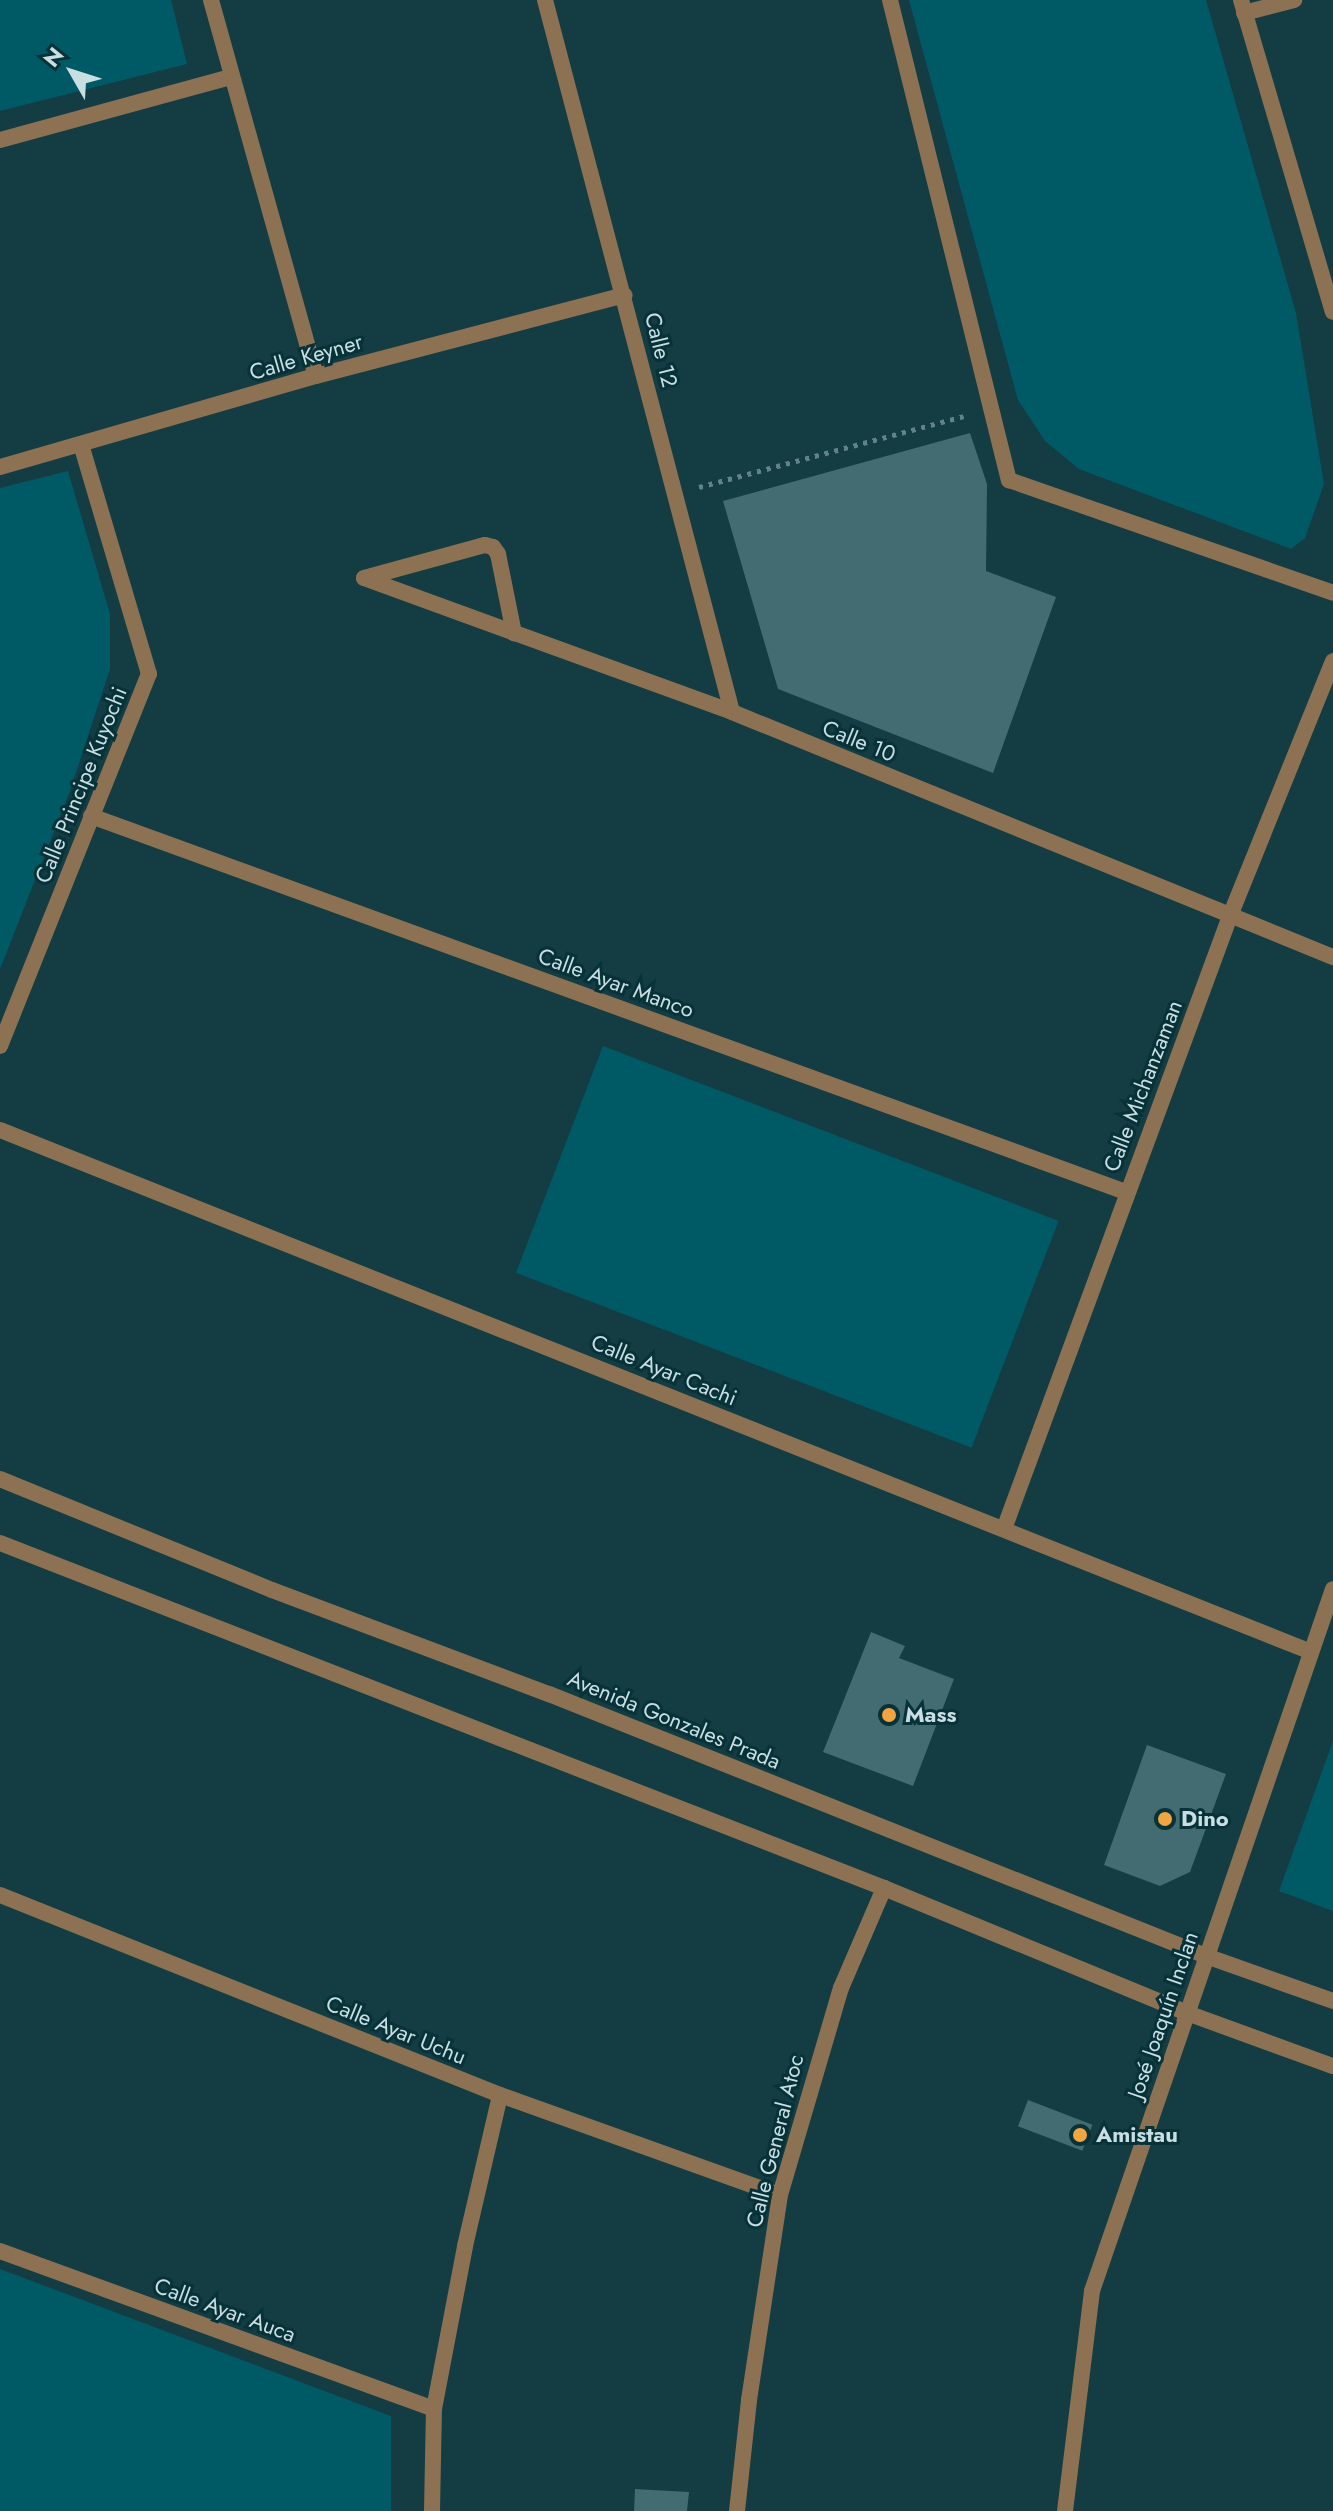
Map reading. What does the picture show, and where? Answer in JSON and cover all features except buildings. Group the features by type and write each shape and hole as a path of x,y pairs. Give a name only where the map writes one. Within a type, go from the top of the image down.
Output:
{"street":[{"path":"211,0 316,376"},
{"name":"Calle 12","path":"545,0 625,295 732,712"},
{"path":"890,0 1009,480 1333,593"},
{"path":"1294,0 1242,6 1333,312"},
{"path":"0,140 231,77"},
{"name":"Calle Keyner","path":"0,467 316,376 625,295"},
{"name":"Calle Principe Kuyochi","path":"0,1046 149,674 81,445"},
{"name":"Calle 10","path":"514,633 498,554 493,547 485,545 364,578 514,633 732,712 1333,957"},
{"name":"Calle Michanzaman","path":"1004,1529 1230,916 1333,661"},
{"name":"Calle Ayar Manco","path":"91,816 1126,1192"},
{"name":"Calle Ayar Cachi","path":"0,1130 1311,1652"},
{"name":"Avenida Gonzales Prada","path":"0,1479 272,1590 549,1694 1206,1956 1333,2001"},
{"path":"0,1543 884,1888 1187,2013 1333,2066"},
{"name":"José Joaquín Inclan","path":"1065,2511 1092,2291 1333,1589"},
{"name":"Calle General Atoc","path":"737,2511 749,2400 780,2195 841,1988 884,1888"},
{"name":"Calle Ayar Uchu","path":"0,1895 500,2095 780,2195"},
{"path":"432,2511 434,2409 500,2095"},
{"name":"Calle Ayar Auca","path":"0,2251 434,2409"}],"path":[{"path":"675,493 991,409"}],"shaded area":[{"path":"0,0 171,0 187,64 0,111"},
{"path":"909,0 1206,0 1296,313 1324,484 1305,538 1291,549 1079,469 1045,441 1018,400"},
{"path":"68,471 110,614 110,669 70,791 0,969 0,488"},
{"path":"603,1046 1059,1221 972,1448 516,1273"},
{"path":"1333,1741 1333,1911 1279,1891"},
{"path":"0,2269 391,2416 391,2511 0,2511"}],"place":[{"name":"Mass","path":"889,1715"},
{"name":"Dino","path":"1165,1819"},
{"name":"Amistau","path":"1080,2135"}]}
